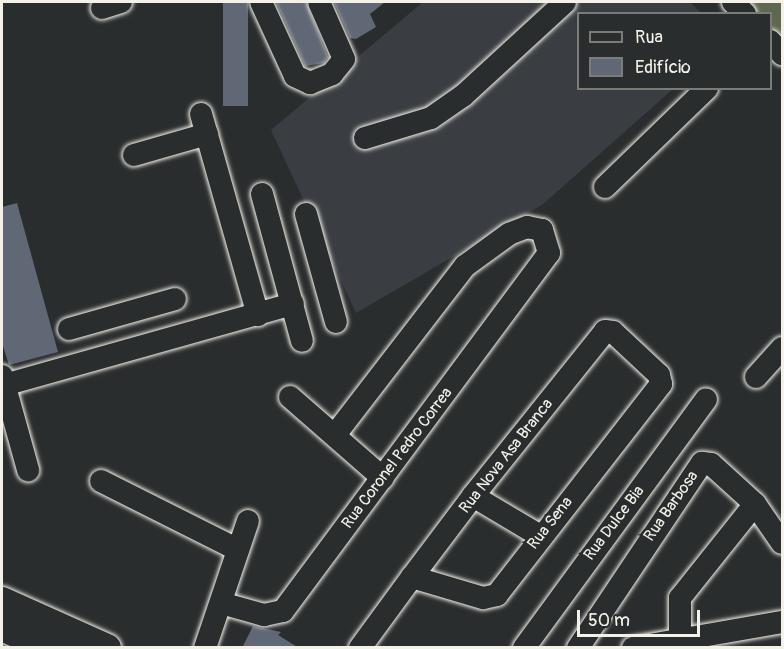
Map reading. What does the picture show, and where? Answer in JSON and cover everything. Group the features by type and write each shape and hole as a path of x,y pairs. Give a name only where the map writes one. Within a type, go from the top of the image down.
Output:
{"highway":[{"path":"2,624 55,648"}],"main road":[{"path":"2,601 107,648"}],"street":[{"path":"261,2 295,76 310,83 332,74 344,60 319,2"},
{"path":"365,138 431,117 464,95 565,2"},
{"path":"772,42 783,54"},
{"path":"605,188 705,90"},
{"path":"134,155 204,124 258,315"},
{"path":"262,194 302,341"},
{"path":"28,470 3,381 131,350 258,315 294,308 333,311 306,214"},
{"name":"Rua Coronel Pedro Correa","path":"221,603 264,615 283,611 549,253 547,236 536,226 486,248 465,266 334,435"},
{"path":"69,329 175,299"},
{"path":"121,315 131,350"},
{"name":"Rua Nova Asa Branca","path":"360,648 473,496 604,331 613,332 652,368 661,384"},
{"path":"756,377 783,348"},
{"name":"Rua Sena","path":"412,577 491,598 661,384"},
{"path":"290,398 383,477"},
{"name":"Rua Dulce Bia","path":"524,648 706,399"},
{"name":"Rua Barbosa","path":"578,648 698,466 711,464 755,504 783,543"},
{"path":"100,481 238,550"},
{"path":"473,496 540,536"},
{"path":"680,639 680,598 755,504"},
{"path":"205,648 248,521"},
{"path":"633,648 783,622"},
{"path":"2,640 18,648"}],"shaded area":[{"path":"423,2 690,2 700,12 577,12 577,90 672,90 542,205 356,313 271,130"}],"green space":[{"path":"747,2 782,2 782,40 772,28 772,12 757,12"}],"building":[{"path":"223,2 248,2 248,106 223,106"},
{"path":"276,2 306,2 328,57 324,63 305,66"},
{"path":"334,2 385,2 370,14 376,27 356,39 350,38"},
{"path":"17,203 58,352 9,365 2,343 2,207"},
{"path":"253,626 281,632 278,635 299,648 242,648"}]}
